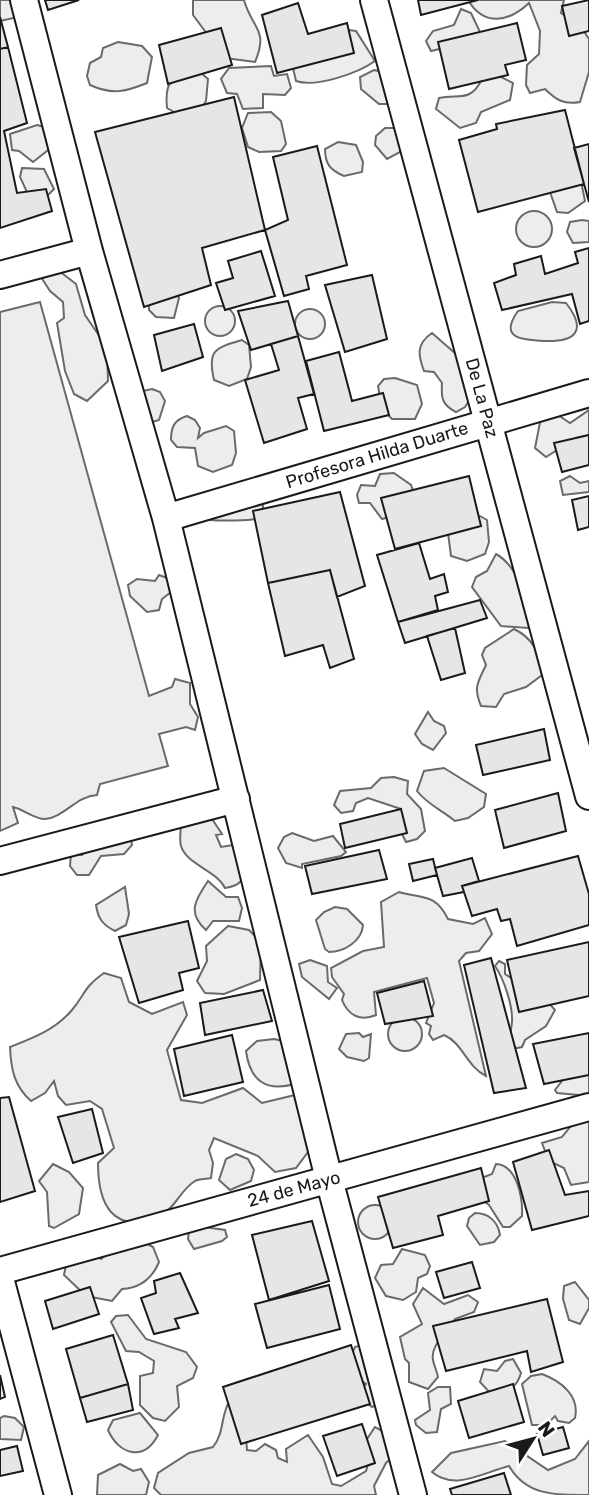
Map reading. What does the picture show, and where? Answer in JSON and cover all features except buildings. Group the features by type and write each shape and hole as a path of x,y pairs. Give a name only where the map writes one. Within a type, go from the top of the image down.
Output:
{"street":[{"path":"24,0 89,251 166,518 329,1179 412,1495"},
{"name":"De La Paz","path":"374,0 589,796"},
{"path":"0,275 89,251"},
{"name":"Profesora Hilda Duarte","path":"166,518 589,393"},
{"path":"0,861 236,799"},
{"name":"24 de Mayo","path":"0,1271 589,1107"},
{"path":"0,1278 58,1495"}],"shaded area":[{"path":"0,0 16,0 18,17 0,21"},
{"path":"193,0 244,0 260,36 255,62 225,58 193,15"},
{"path":"468,0 564,0 561,13 579,24 589,39 589,72 580,102 561,101 545,89 530,93 526,85 527,65 539,54 540,31 529,3 505,18 497,19 481,15"},
{"path":"461,9 471,13 480,32 473,41 431,51 426,41 433,31 454,25"},
{"path":"341,29 356,31 375,61 337,78 314,83 296,81 293,68"},
{"path":"118,42 142,46 152,57 147,83 118,91 90,85 87,76 90,63 101,57 103,48"},
{"path":"271,66 274,76 287,74 291,88 285,95 263,94 263,108 243,109 237,94 227,93 221,79 229,68"},
{"path":"374,70 391,74 390,104 379,104 361,89 360,77"},
{"path":"201,73 208,79 206,101 200,112 181,116 167,108 169,84 178,78"},
{"path":"497,75 513,83 510,100 481,112 476,123 460,128 436,109 439,98 468,95 481,81"},
{"path":"271,112 281,121 286,144 281,151 259,152 248,147 242,128 248,113"},
{"path":"37,125 48,128 52,147 33,162 19,151 12,150 10,134"},
{"path":"385,128 397,128 404,150 387,159 375,145 376,136"},
{"path":"338,142 356,145 363,162 362,172 344,176 329,166 325,149"},
{"path":"22,168 44,169 54,189 44,199 31,201 20,177"},
{"path":"572,177 582,186 585,201 568,213 557,212 550,192"},
{"path":"534,211 547,216 552,229 547,242 534,247 521,242 516,229 521,216"},
{"path":"589,221 589,242 573,243 567,232 570,222"},
{"path":"54,267 76,284 85,315 107,347 108,381 87,401 74,394 65,371 57,323 64,318 63,302 50,291 41,277"},
{"path":"174,290 179,298 174,318 156,317 149,310 149,299"},
{"path":"40,302 149,696 172,687 175,679 190,683 190,704 198,717 195,730 186,727 159,734 168,766 100,784 97,795 83,799 59,815 45,819 13,807 18,823 0,831 0,312"},
{"path":"552,302 566,303 573,313 577,328 571,337 555,341 537,341 512,333 511,327 518,311"},
{"path":"220,306 231,310 235,321 231,332 220,336 209,332 205,321 209,310"},
{"path":"310,309 321,313 325,324 321,335 310,339 299,335 295,324 299,313"},
{"path":"432,333 456,354 471,398 465,407 456,412 443,400 442,383 434,372 424,371 422,365 421,346"},
{"path":"242,340 249,345 251,367 247,379 229,386 214,380 212,362 215,352 225,345"},
{"path":"395,378 417,385 422,404 415,419 392,419 382,409 378,386 384,379"},
{"path":"152,389 160,392 165,401 159,420 152,422 135,401 143,391"},
{"path":"589,410 589,435 576,438 546,457 535,448 541,417 555,413 570,423"},
{"path":"187,416 195,420 200,428 198,438 204,433 226,426 234,431 236,453 232,465 213,472 198,466 195,448 177,447 171,440 173,428 176,422"},
{"path":"394,473 411,485 417,501 409,511 382,519 370,503 359,503 357,495 361,485 375,486 380,474"},
{"path":"570,476 580,483 589,481 589,492 563,495 560,481"},
{"path":"262,502 264,512 260,518 210,520 209,513"},
{"path":"480,516 487,520 489,542 485,554 467,561 451,556 448,533 457,522"},
{"path":"496,554 504,559 520,584 532,622 528,628 501,626 472,587 476,577 487,571"},
{"path":"159,575 170,579 171,592 162,599 159,610 147,612 130,596 128,585 137,579 155,581"},
{"path":"514,629 526,637 535,648 542,675 526,687 504,694 496,707 481,706 477,689 486,665 482,655 485,648"},
{"path":"428,712 434,721 444,726 446,733 433,750 422,744 415,734"},
{"path":"444,768 486,794 484,807 468,818 455,821 421,796 417,791 424,771"},
{"path":"394,777 408,781 407,794 421,809 425,831 417,839 406,842 399,828 401,809 368,798 356,803 353,811 341,813 334,805 340,791 371,788 381,778"},
{"path":"208,813 222,834 216,835 221,847 233,845 246,867 244,876 234,886 225,888 189,858 181,846 181,823"},
{"path":"292,833 314,841 333,836 346,852 341,856 302,864 302,868 286,863 278,848 284,837"},
{"path":"130,834 132,845 124,854 101,856 89,875 77,875 70,866 71,854 82,855 96,838"},
{"path":"208,881 226,897 238,897 242,908 239,921 213,921 206,930 200,924 196,918 195,906"},
{"path":"125,887 129,914 126,925 115,931 102,921 96,905"},
{"path":"399,892 433,901 448,919 473,924 485,918 492,934 479,951 466,953 459,961 486,1076 479,1072 450,1039 444,1035 433,1040 429,1034 431,1026 426,1023 434,1003 427,978 374,992 376,1015 370,1017 355,1016 342,1000 344,994 332,977 331,968 363,951 384,947 381,902"},
{"path":"335,907 347,909 363,925 356,941 340,950 329,952 325,949 316,920"},
{"path":"228,926 249,930 261,942 260,980 224,994 205,993 197,981 207,961 206,946"},
{"path":"310,960 327,966 328,982 337,988 329,999 302,977 299,964"},
{"path":"499,961 505,964 505,974 547,1001 555,1010 546,1026 525,1040 522,1047 512,1049 511,1008 505,985 495,966"},
{"path":"104,973 121,978 129,1002 152,1014 183,1002 187,1015 167,1050 181,1100 202,1103 243,1088 262,1103 299,1094 311,1148 296,1168 275,1172 258,1156 214,1138 209,1150 213,1163 211,1178 197,1180 190,1185 165,1213 144,1221 130,1222 119,1219 111,1212 105,1203 99,1178 98,1163 114,1148 102,1109 90,1101 66,1105 58,1096 54,1081 45,1093 31,1101 14,1077 10,1047 35,1037 58,1023 72,1010 88,987"},
{"path":"405,1017 417,1022 422,1034 417,1046 405,1051 393,1046 388,1034 393,1022"},
{"path":"359,1033 363,1037 371,1034 369,1058 364,1061 347,1057 339,1049 346,1034"},
{"path":"274,1039 306,1046 295,1084 268,1085 261,1082 251,1070 246,1051 257,1041"},
{"path":"589,1062 589,1096 557,1093 555,1090 568,1073"},
{"path":"589,1112 589,1182 571,1185 564,1168 549,1161 542,1143 562,1137 579,1116"},
{"path":"236,1154 248,1159 254,1170 251,1181 230,1190 219,1180 226,1159"},
{"path":"53,1164 69,1172 83,1188 79,1214 54,1228 49,1226 47,1192 39,1181"},
{"path":"496,1164 509,1170 520,1192 522,1216 510,1227 503,1227 489,1205 478,1197 479,1179 492,1174"},
{"path":"375,1205 387,1210 392,1222 387,1234 375,1239 363,1234 358,1222 363,1210"},
{"path":"475,1213 485,1215 495,1222 500,1235 494,1242 480,1245 467,1226 469,1218"},
{"path":"197,1226 225,1230 227,1237 194,1249 188,1239 189,1230"},
{"path":"142,1241 153,1247 159,1262 156,1268 145,1282 122,1289 112,1301 86,1296 64,1275 66,1265 92,1254 101,1259 113,1249"},
{"path":"402,1249 425,1255 430,1266 427,1274 418,1278 416,1292 403,1300 386,1296 375,1278 381,1265 393,1264"},
{"path":"575,1282 589,1300 589,1308 580,1324 569,1320 563,1299 564,1286"},
{"path":"423,1288 444,1304 468,1295 478,1302 474,1312 455,1319 434,1349 433,1362 438,1377 428,1389 409,1382 409,1363 405,1359 400,1337 422,1324 413,1304"},
{"path":"128,1315 146,1339 186,1352 197,1367 193,1378 177,1386 179,1407 165,1421 153,1418 140,1405 140,1376 153,1373 154,1361 139,1352 126,1351 111,1322 116,1316"},
{"path":"361,1345 378,1404 372,1407 364,1401 361,1391 366,1384 358,1378 350,1358 355,1347"},
{"path":"513,1359 521,1373 517,1382 507,1391 492,1395 480,1382 484,1369 497,1371 505,1361"},
{"path":"542,1374 562,1385 572,1396 576,1410 575,1418 569,1423 558,1421 555,1416 546,1425 532,1425 522,1384 531,1376"},
{"path":"438,1387 450,1387 451,1404 441,1409 437,1432 426,1433 416,1425 415,1420 430,1410 428,1393"},
{"path":"230,1400 246,1437 247,1450 256,1451 265,1444 276,1450 278,1458 287,1462 286,1449 308,1435 323,1457 332,1484 341,1486 366,1471 369,1461 365,1442 375,1427 388,1434 395,1455 386,1463 374,1486 376,1495 161,1495 154,1488 158,1473 189,1453 213,1447"},
{"path":"140,1413 158,1435 146,1449 139,1452 125,1450 108,1430 113,1420"},
{"path":"0,1418 15,1418 24,1427 21,1440 0,1439"},
{"path":"505,1441 548,1470 575,1459 589,1441 589,1495 563,1495 532,1488 523,1483 509,1466 459,1480 450,1480 432,1472 451,1453"},
{"path":"120,1464 133,1471 141,1469 149,1482 146,1495 97,1495 98,1475"}]}
